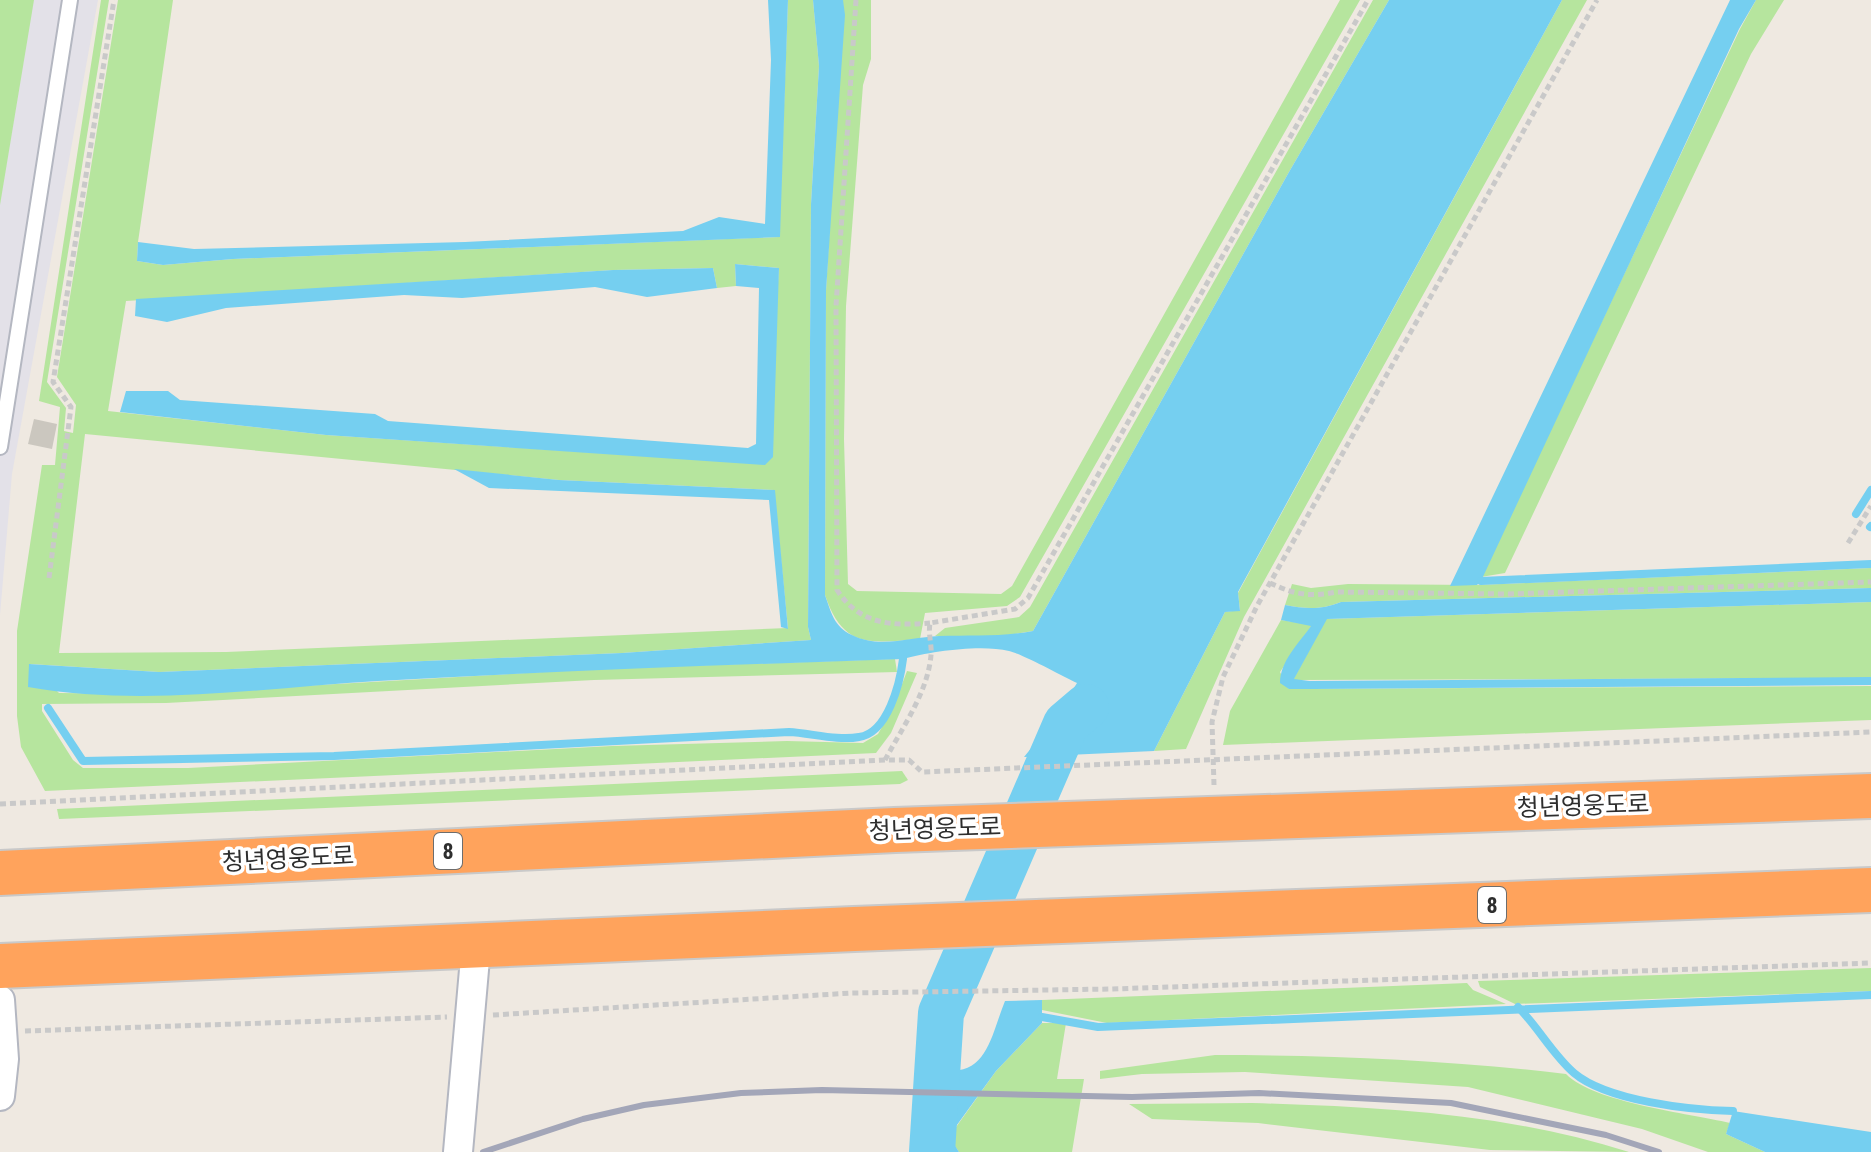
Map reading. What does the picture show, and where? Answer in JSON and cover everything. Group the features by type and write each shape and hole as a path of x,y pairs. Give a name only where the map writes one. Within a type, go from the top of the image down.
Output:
{"highway":[{"name":"청년영웅도로","path":"0,873 895,830 1871,796"},
{"name":"8","path":"0,966 1871,890"}],"street":[{"path":"458,1152 476,947"},
{"path":"0,1000 4,1059 0,1096"}],"lane":[{"path":"0,447 70,0"}],"path":[{"path":"49,578 71,407 53,382 114,0"},
{"path":"856,0 836,306 837,590 847,606 870,620 893,626 1015,609 1028,598 1368,0"},
{"path":"1215,820 1212,722 1223,677 1270,583 1597,0"},
{"path":"1848,543 1871,506"},
{"path":"1270,583 1298,596 1312,597 1337,592 1508,594 1871,582"},
{"path":"885,760 924,685 932,652 928,636 930,623"},
{"path":"0,804 885,760 909,760 922,772 1871,732"},
{"path":"2,1032 471,1016 852,993 1112,989 1871,963"}],"shaded area":[{"path":"0,0 98,0 12,474 0,615"}],"green space":[{"path":"0,0 34,0 0,205"},
{"path":"101,0 109,0 47,382 66,408 64,431 73,433 76,405 57,377 118,0 173,0 137,261 163,265 233,259 779,237 788,0 813,0 819,66 811,204 808,627 811,640 622,653 159,672 30,664 59,693 164,694 594,669 895,659 897,672 594,680 166,703 42,704 42,711 73,760 83,768 188,768 612,746 787,741 863,743 878,734 893,708 907,671 917,673 891,733 876,753 45,791 21,747 17,716 17,631 42,465 55,465 60,407 39,401","holes":["735,264 779,268 765,464 326,435 108,411 126,301 613,270 713,268 717,288 736,286","85,434 559,480 774,490 788,628 226,652 59,653"]},
{"path":"843,0 871,0 871,59 863,85 846,306 844,439 848,584 857,591 1001,594 1012,586 1340,0 1360,0 1020,597 1007,606 925,613 920,639 860,639 840,625 825,595 826,291"},
{"path":"1373,0 1389,0 1289,172 1033,631 1003,636 935,636 945,628 1019,617 1030,607"},
{"path":"1562,0 1587,0 1244,617 1186,749 1154,751 1225,612 1240,610 1238,593"},
{"path":"1756,0 1784,0 1751,54 1505,573 1481,577 1740,29"},
{"path":"1871,568 1871,588 1341,602 1313,608 1285,605 1292,584 1311,588 1348,584 1477,585"},
{"path":"1871,602 1871,678 1293,680 1326,619"},
{"path":"1281,620 1312,625 1280,672 1289,689 1871,686 1871,720 1223,745 1230,711"},
{"path":"902,771 908,780 900,784 59,819 57,809"},
{"path":"1871,968 1871,991 1515,1004 1480,987 1478,981"},
{"path":"1467,983 1473,990 1506,1004 1107,1023 1042,1010 1042,1000"},
{"path":"1042,1023 1066,1023 1057,1079 1084,1079 1072,1152 959,1152 949,1137 996,1071"},
{"path":"1215,1055 1391,1059 1566,1074 1580,1084 1620,1100 1730,1123 1726,1134 1765,1152 1708,1152 1642,1129 1468,1087 1245,1072 1142,1074 1100,1079 1100,1071"},
{"path":"1252,1103 1395,1110 1490,1120 1537,1128 1629,1152 1490,1150 1258,1123 1152,1119 1129,1104"}],"water":[{"path":"768,0 788,0 780,237 233,259 163,265 137,261 138,242 194,249 465,242 683,231 719,217 765,224 771,60"},
{"path":"813,0 843,0 845,15 826,291 825,595 834,618 846,632 862,639 884,642 1033,631 1289,172 1389,0 1562,0 1238,592 1240,611 1225,612 1154,751 1024,757 1054,720 1077,683 1015,653 985,648 942,651 903,659 444,677 159,696 71,693 28,687 29,664 159,672 622,653 811,640 808,627 811,204 819,66"},
{"path":"1730,0 1756,0 1739,29 1481,581 1477,585 1450,586"},
{"path":"735,264 779,268 773,457 765,465 326,435 120,412 126,391 168,391 180,400 375,414 388,421 748,448 756,444 759,288 736,286"},
{"path":"713,268 717,288 647,297 595,287 462,298 404,295 226,308 167,322 135,316 136,299 613,270"},
{"path":"454,469 559,480 775,490 788,629 781,627 769,500 489,488"},
{"path":"1871,588 1871,602 1327,619 1294,679 1317,682 1318,689 1289,689 1280,683 1283,667 1311,626 1281,620 1285,605 1313,608 1341,602"},
{"path":"1042,1000 1042,1023 996,1071 949,1136 959,1152 918,1152 920,1061 930,1004 965,1003 941,1069 956,1070 978,1061 985,1052 1005,1001"},
{"path":"1733,1111 1871,1132 1871,1152 1765,1152 1726,1134"}],"building":[{"path":"34,419 57,424 52,449 28,444"}],"waterway":[{"path":"1856,514 1871,490"},
{"path":"1481,581 1871,564"},
{"path":"48,708 83,761 334,756 789,732 851,738 869,733 885,717 899,681 903,659"},
{"path":"1312,685 1871,681"},
{"path":"932,1152 941,1013 1066,724 1086,707"},
{"path":"1042,1017 1098,1027 1871,995"},
{"path":"1518,1007 1566,1066 1589,1083 1650,1102 1733,1111"}],"railway":[{"path":"483,1152 583,1119 644,1105 741,1093 822,1090 1132,1097 1259,1093 1451,1103 1606,1135 1659,1152"}]}
